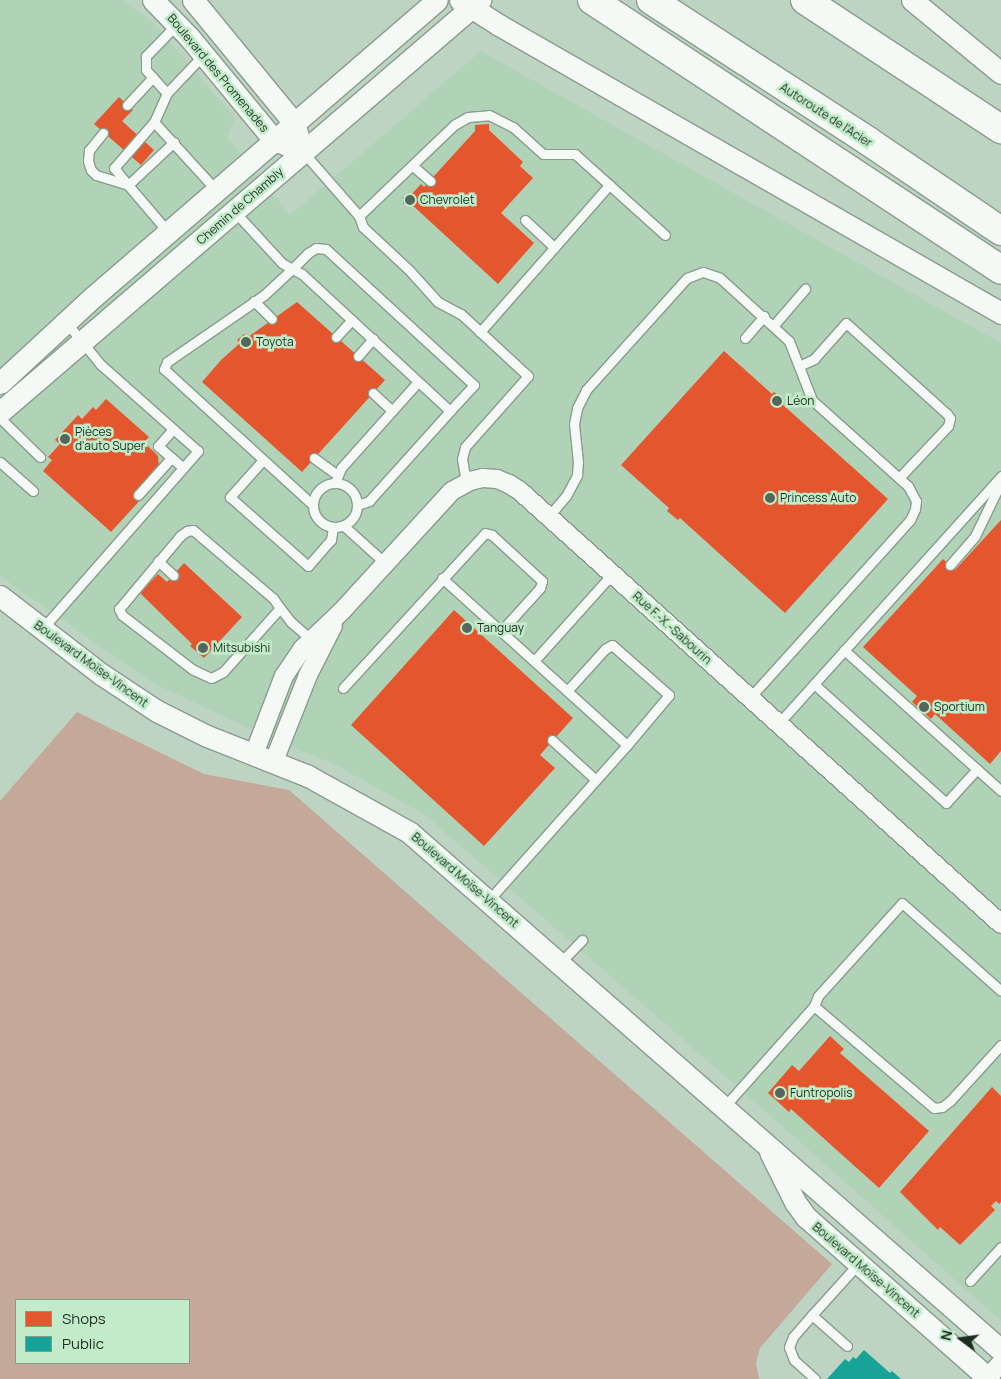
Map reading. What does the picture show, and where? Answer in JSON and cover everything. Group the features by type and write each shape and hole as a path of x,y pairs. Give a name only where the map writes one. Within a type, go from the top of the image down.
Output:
{"highway":[{"path":"592,0 1001,270"},
{"name":"Autoroute de l'Acier","path":"650,0 1001,231"},
{"path":"805,0 1001,129"}],"street":[{"name":"Boulevard des Promenades","path":"153,0 204,55 274,140 303,152"},
{"path":"193,0 294,123 303,152"},
{"path":"0,383 66,321 437,0"},
{"path":"912,0 1001,73"},
{"path":"470,3 1001,313"},
{"name":"Chemin de Chambly","path":"0,412 303,152 470,3"},
{"name":"Rue F.-X.-Sabourin","path":"274,761 317,643 340,612 447,495 466,482 483,478 503,481 515,487 549,516 1001,924"},
{"name":"Boulevard Moïse-Vincent","path":"0,596 106,678 157,711 199,732 274,761 326,786 409,832 1001,1350"},
{"name":"Rue F.-X.-Sabourin","path":"254,754 284,676 296,656 317,643"},
{"name":"Boulevard Moïse-Vincent","path":"765,1143 801,1211 859,1263 991,1374"}],"lane":[{"path":"167,93 146,70 146,56 177,24"},
{"path":"168,232 114,168 154,122 167,93 204,55"},
{"path":"127,105 153,77"},
{"path":"359,216 458,122 474,115 489,115 512,127 542,154 575,154 665,235"},
{"path":"154,122 216,190"},
{"path":"103,133 89,150 88,161 90,170 96,175 128,185"},
{"path":"128,185 174,142"},
{"path":"303,152 359,216 364,227 410,270 438,302 461,314 528,376 465,447 462,459 466,482"},
{"path":"413,166 430,181"},
{"path":"480,332 609,185"},
{"path":"234,211 282,263 302,274 450,411"},
{"path":"525,220 554,247"},
{"path":"313,505 166,373 164,367 167,362 254,301 316,248 323,248 474,385 369,501 357,505"},
{"path":"549,516 568,492 577,475 578,462 573,428 575,413 584,394 687,278 703,272 716,275 774,325 789,341 812,400 911,490 915,497 916,505 912,517 750,698"},
{"path":"774,325 806,290"},
{"path":"254,301 272,319"},
{"path":"745,338 764,316"},
{"path":"336,336 352,320"},
{"path":"42,629 198,451 101,365 66,321"},
{"path":"799,366 814,358 846,323 947,414 950,418 948,426 899,478"},
{"path":"358,356 374,339"},
{"path":"314,458 336,479 352,491 357,505 354,516 344,526 333,527 320,521 314,512 313,505 319,491 336,479 418,382"},
{"path":"373,393 392,411"},
{"path":"0,418 40,457"},
{"path":"173,429 158,446 183,468"},
{"path":"138,495 171,458"},
{"path":"263,460 230,497 308,566 331,540 333,527"},
{"path":"0,462 34,491"},
{"path":"778,724 1001,476"},
{"path":"950,565 975,536 1001,482"},
{"path":"344,526 385,563"},
{"path":"280,608 222,672 214,678 206,677 192,669 119,611 121,604 184,532 196,531 273,598 291,622 317,643"},
{"path":"344,688 481,535 487,533 492,535 542,581 540,588 501,631"},
{"path":"158,561 173,575"},
{"path":"534,660 612,574"},
{"path":"442,578 627,745"},
{"path":"488,900 670,695 614,646 607,646 567,691"},
{"path":"844,650 1001,791"},
{"path":"814,684 946,803 977,769"},
{"path":"552,740 596,780"},
{"path":"724,1107 814,1006 818,996 902,903 1001,991"},
{"path":"560,963 582,940"},
{"path":"814,1006 934,1108 950,1101 1001,1045"},
{"path":"970,1281 1001,1247"},
{"path":"815,1379 794,1360 789,1348 792,1337 859,1263"},
{"path":"812,1315 848,1346"}],"shaded area":[{"path":"0,0 121,0 152,21 235,118 227,137 290,215 481,51 1001,343 1001,1321 757,1104 425,815 336,765 245,727 151,682 0,576"},
{"path":"77,712 204,774 289,790 832,1264 760,1348 756,1363 759,1379 0,1379 0,801"}],"building: Shops":[{"path":"119,97 133,110 122,121 154,150 141,165 94,124"},
{"path":"489,124 489,130 523,162 520,166 533,178 501,213 534,243 498,284 410,203 403,204 403,197 409,197 421,184 424,187 475,131 475,125"},
{"path":"297,302 385,380 302,472 202,382 221,360 240,343 237,340 244,334 248,337"},
{"path":"724,351 772,394 774,392 784,401 782,404 888,499 785,613 680,518 678,520 667,511 669,508 621,465"},
{"path":"106,399 149,437 144,442 158,456 159,467 135,492 142,498 111,532 43,471 52,460 48,457 60,444 55,440 78,415 82,419 93,407 96,410"},
{"path":"1001,520 1001,751 990,764 935,714 931,719 912,702 917,696 863,647 943,559 955,570"},
{"path":"184,563 242,617 204,658 190,646 192,644 140,593 158,574 167,582"},
{"path":"454,610 573,718 540,755 555,768 484,846 351,725"},
{"path":"830,1036 844,1049 840,1053 929,1131 879,1188 791,1109 789,1112 768,1093 792,1065 799,1071"},
{"path":"992,1087 1001,1096 1001,1202 999,1204 996,1201 991,1206 995,1210 960,1245 940,1227 938,1230 900,1192"}],"building: Public":[{"path":"864,1350 890,1373 892,1371 901,1379 827,1379 845,1359 849,1362 853,1357 856,1359"}],"place":[{"name":"Chevrolet","path":"410,200"},
{"name":"Toyota","path":"246,342"},
{"name":"Léon","path":"777,401"},
{"name":"Pièces d'auto Super","path":"65,439"},
{"name":"Princess Auto","path":"770,498"},
{"name":"Tanguay","path":"467,628"},
{"name":"Mitsubishi","path":"203,648"},
{"name":"Sportium","path":"924,707"},
{"name":"Funtropolis","path":"780,1093"}]}
